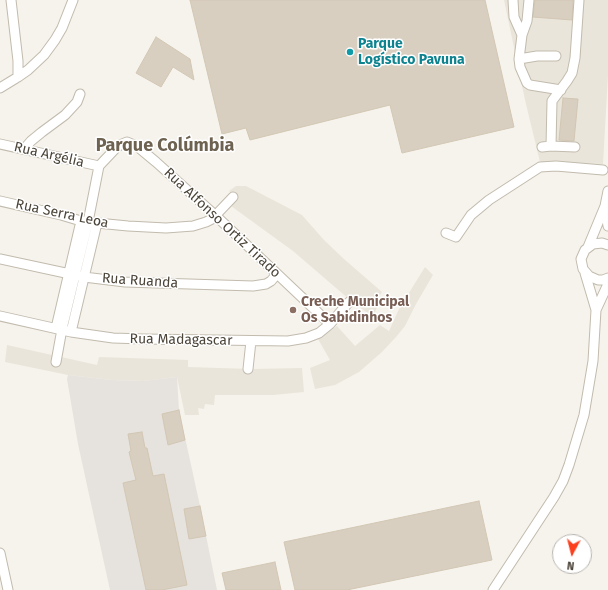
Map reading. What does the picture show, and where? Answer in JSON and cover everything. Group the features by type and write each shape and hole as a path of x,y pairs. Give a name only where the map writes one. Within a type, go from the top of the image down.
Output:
{"street":[{"path":"11,0 18,61 18,77"},
{"path":"0,88 28,70 44,55 62,28 73,0"},
{"path":"513,0 514,17 522,35"},
{"path":"529,0 527,21 522,35 519,59 520,67 527,83 530,85 561,90"},
{"path":"552,101 568,82 572,74 575,58 579,0"},
{"path":"519,59 537,56 556,56"},
{"path":"18,61 28,70"},
{"path":"548,88 552,101 547,146 575,147"},
{"path":"24,149 31,141 65,115 77,102 80,94"},
{"name":"Rua Alfonso Ortiz Tirado","path":"99,166 122,144 127,142 132,144 156,162 330,324"},
{"name":"Rua Argélia","path":"0,144 99,166"},
{"path":"56,362 88,222 99,166"},
{"path":"446,234 456,237 471,215 489,200 540,167 556,166 603,170"},
{"path":"493,590 551,502 562,481 569,465 584,415 593,361 596,310 581,259 605,206 608,191"},
{"name":"Rua Serra Leoa","path":"0,201 88,222 166,228 193,226 206,222 212,219 233,197"},
{"path":"605,206 608,226"},
{"path":"63,330 88,222"},
{"path":"588,246 597,243 608,245"},
{"name":"Rua Ruanda","path":"0,259 76,275 125,282 253,286 266,284 277,274"},
{"path":"585,273 598,280 608,278"},
{"path":"596,310 608,284"},
{"name":"Rua Madagascar","path":"0,316 63,330 112,338 288,341 306,338 319,333 330,324 349,302"},
{"path":"248,369 252,341"},
{"path":"0,553 5,583"}],"shaded area":[{"path":"504,0 608,0 608,75 603,164 540,162"},
{"path":"236,186 246,186 302,215 324,240 382,292 375,302 378,305 373,317 350,300 293,251 231,206 236,198 229,191"},
{"path":"425,267 433,275 405,326 396,337 382,352 359,372 335,385 315,389 310,368 330,360 318,339 337,326 355,346 380,325 389,331 399,309"},
{"path":"7,345 97,365 99,357 188,360 188,367 251,369 302,368 304,392 273,395 215,395 214,405 205,404 204,409 198,408 199,415 185,415 177,377 144,381 111,380 68,375 5,362"},
{"path":"68,375 111,380 143,381 177,377 179,410 217,590 110,590 78,444 67,379"}],"building":[{"name":"Parque Logístico Pavuna","path":"190,0 485,0 514,127 402,153 390,105 250,140 246,128 222,134"},
{"path":"535,0 573,0 572,20 533,17"},
{"path":"156,37 190,59 194,80 173,67 161,87 136,73"},
{"path":"563,98 578,99 574,141 559,140"},
{"path":"179,410 185,440 168,445 162,414"},
{"path":"142,432 153,476 164,474 187,585 162,590 146,590 123,483 136,480 129,452 131,451 128,434"},
{"path":"479,501 492,560 347,590 295,590 284,542"},
{"path":"200,506 206,536 189,539 184,509"},
{"path":"275,562 281,590 226,590 222,573"}],"place":[{"name":"Parque Logístico Pavuna","path":"350,52"},
{"name":"Creche Municipal Os Sabidinhos","path":"293,310"}],"district":[{"name":"Parque Colúmbia","path":"165,146"}]}
